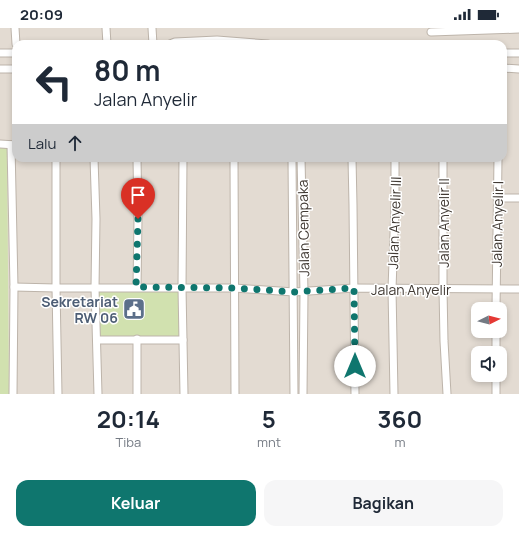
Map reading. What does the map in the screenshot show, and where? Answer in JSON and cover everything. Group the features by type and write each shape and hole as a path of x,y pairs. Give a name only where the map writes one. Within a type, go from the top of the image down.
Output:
{"street":[{"path":"15,28 16,40"},
{"path":"106,28 107,40"},
{"path":"152,28 153,40"},
{"path":"431,32 519,28"},
{"path":"0,53 12,53"},
{"path":"507,53 519,53"},
{"path":"507,68 519,69"},
{"path":"0,69 12,69"},
{"path":"0,144 12,145"},
{"path":"13,394 14,162"},
{"path":"56,162 58,394"},
{"path":"94,162 96,219 95,288 98,394"},
{"path":"136,287 138,219 137,162"},
{"path":"184,162 182,340 184,394"},
{"path":"234,162 235,394"},
{"name":"Jalan Cempaka","path":"292,162 294,394"},
{"name":"Jalan Cempaka","path":"301,162 304,292 303,394"},
{"path":"352,162 355,394"},
{"name":"Jalan Anyelir III","path":"394,394 392,289 395,162"},
{"name":"Jalan Anyelir II","path":"443,162 443,289 447,394"},
{"name":"Jalan Anyelir I","path":"496,302 498,162"},
{"path":"497,198 519,198"},
{"name":"Jalan Anyelir","path":"14,287 234,288 294,292 354,288 519,288"},
{"path":"137,339 137,394"},
{"path":"97,340 182,340"},
{"path":"496,382 496,394"}],"shaded area":[{"path":"0,28 519,28 519,394 0,394"}],"green space":[{"path":"0,147 7,147 9,394 0,394"},
{"path":"95,288 182,288 183,340 97,340"}],"place":[{"name":"Sekretariat RW 06","path":"134,309"}],"route":[{"path":"138,219 136,287 234,288 294,292 354,288 355,366"}]}
